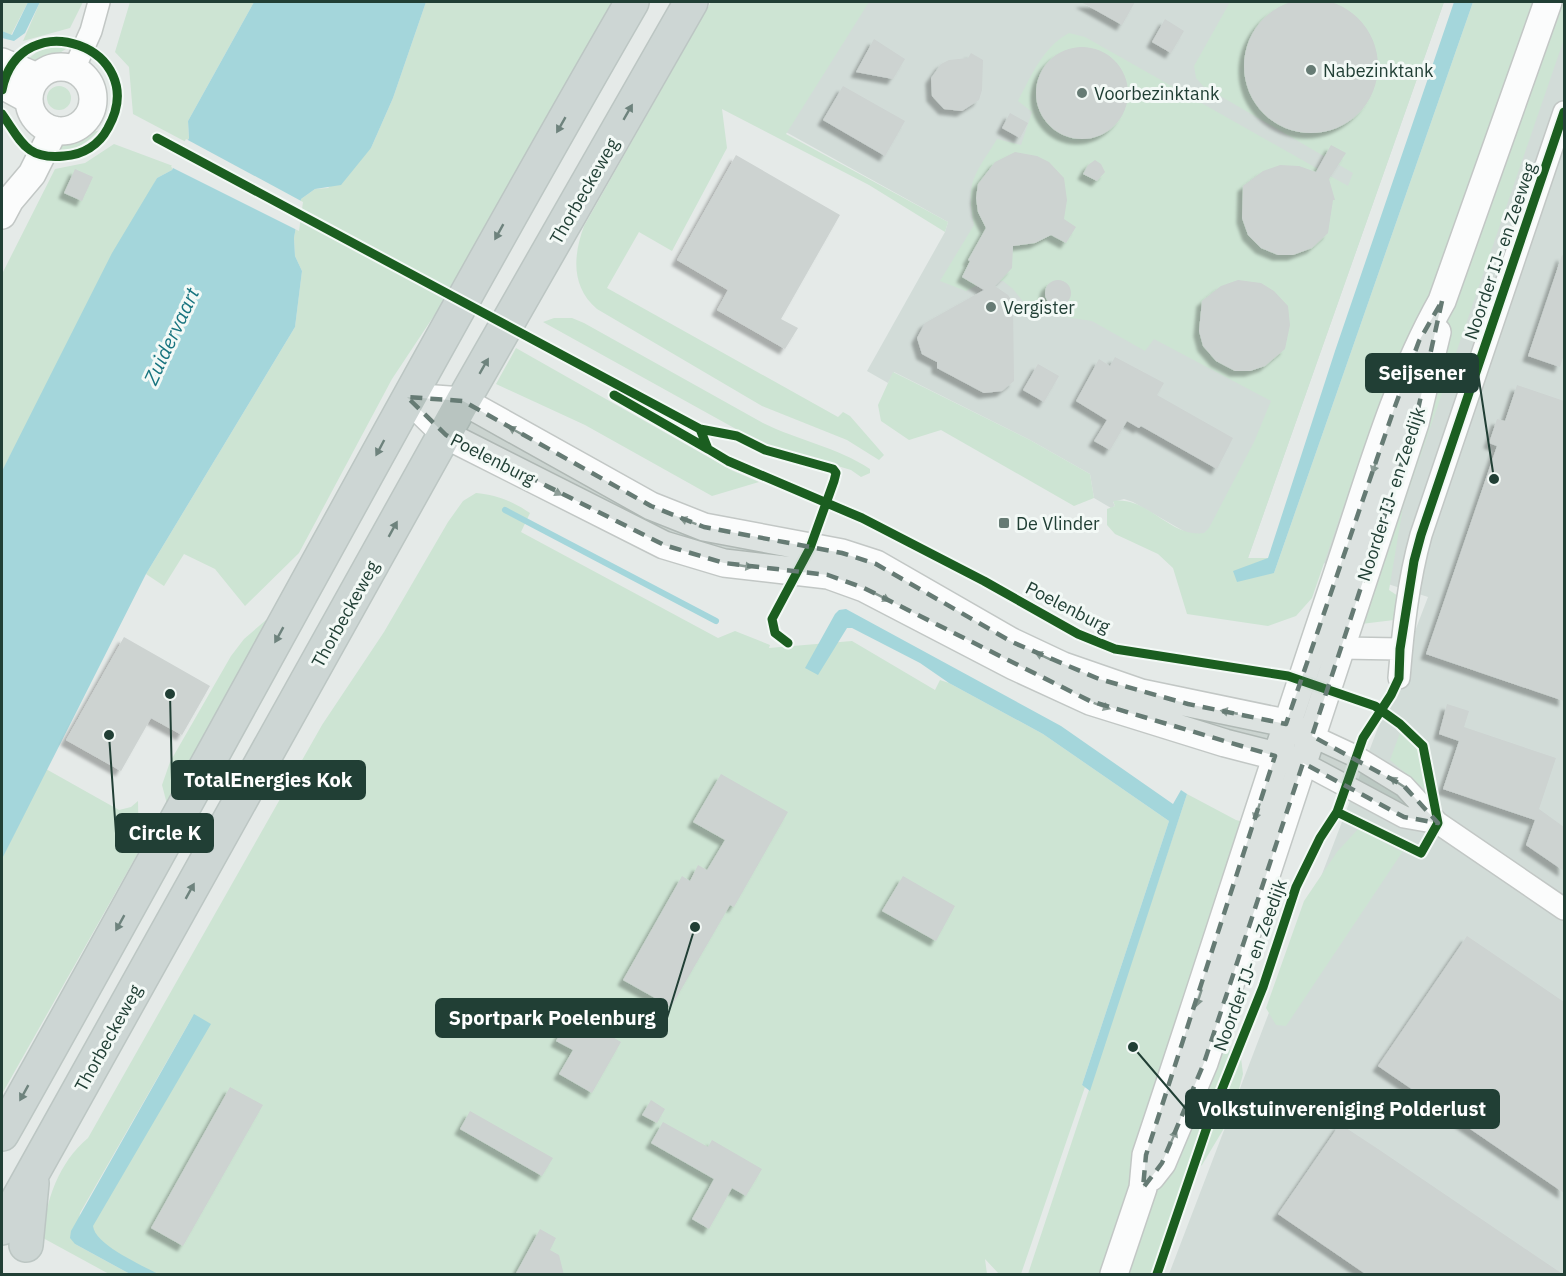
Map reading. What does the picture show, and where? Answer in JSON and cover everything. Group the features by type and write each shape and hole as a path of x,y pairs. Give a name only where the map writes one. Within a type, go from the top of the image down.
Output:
{"main road":[{"path":"2,1134 318,566 407,397 632,2"},
{"name":"Thorbeckeweg","path":"14,1237 33,1172 463,401 691,2"},
{"path":"270,603 318,566"},
{"path":"149,872 156,813"}],"street":[{"path":"74,69 91,31 99,2"},
{"name":"Noorder IJ- en Zeedijk","path":"1114,1275 1143,1188 1146,1155 1235,889 1285,726 1401,390 1419,341 1442,301 1548,2"},
{"path":"2,62 39,107"},
{"path":"2,85 39,107 72,129 80,124 90,111 93,98 89,84 74,69 61,66 48,69 39,107 32,174 6,208"},
{"name":"Noorder IJ- en Zeeweg","path":"1399,678 1400,649 1414,561 1421,535 1564,112"},
{"name":"Noorder IJ- en Zeedijk","path":"1143,1188 1162,1163 1204,1063 1415,423 1436,344 1442,301"},
{"name":"Poelenburg","path":"407,397 463,401 651,506 676,517 724,532 842,553 867,561 907,580 1012,642 1063,666 1141,693 1276,722 1312,736"},
{"name":"Poelenburg","path":"407,397 446,435 664,545 724,563 828,575 864,588 1014,666 1090,701 1303,763"},
{"path":"1341,648 1400,649"},
{"path":"1312,736 1355,756 1404,786 1438,823 1564,909"},
{"path":"1303,763 1404,817 1438,823"}],"highlighted area":[{"path":"1442,301 1415,423 1312,736 1404,786 1438,823 1404,817 1303,763 1204,1063 1162,1163 1143,1188 1146,1155 1275,756 1090,701 864,588 828,575 724,563 664,545 446,435 407,397 463,401 651,506 704,527 842,553 876,564 1012,642 1099,679 1188,704 1286,724 1419,341"}],"shaded area":[{"path":"777,2 1444,2 1248,558 1187,533 1133,502 1124,499 1113,502 1115,506 1111,508 1094,498 1090,474 1030,440 894,372 888,383 867,371 945,232 948,222 723,97"},
{"path":"1512,2 1564,2 1564,1274 1169,1274 1428,597 1317,561"}],"green space":[{"path":"2,2 28,2 11,35 2,31"},
{"path":"40,2 83,2 70,28 23,41"},
{"path":"130,2 254,2 188,121 189,138 186,142 133,114 129,67 115,52"},
{"path":"426,2 622,2 463,272 392,379 299,553 245,606 215,569 184,554 164,586 146,574 295,327 302,271 295,256 294,238 301,199 315,189 328,188 371,148 393,98"},
{"path":"711,2 869,2 786,134 948,222 945,232 869,185 722,109 727,148 672,251 639,232 607,288 838,417 843,412 850,416 884,455 879,460 847,440 762,406 597,309 582,291 576,260 584,226"},
{"path":"1230,2 1444,2 1248,558 1268,558 1274,573 1473,2 1536,2 1430,302 1371,427 1312,598 1296,616 1268,626 1187,614 1173,568 1158,554 1115,534 1107,525 1107,509 1115,506 1113,501 1126,501 1148,510 1180,529 1192,533 1204,533 1209,528 1254,442 1271,401 1154,339 1145,351 1092,321 1038,313 1025,304 1003,281 985,281 966,291 940,281 974,225 971,198 978,170 997,139 1021,145 1032,112 1018,101 1045,54 1069,33 1085,37 1348,186 1353,173 1203,86 1196,78 1194,66"},
{"path":"1564,2 1564,39 1403,507 1389,590 1398,596 1394,620 1361,624 1441,339"},
{"path":"55,45 69,47 47,61 24,62 37,52"},
{"path":"59,86 67,90 71,98 67,106 59,110 51,106 47,98 51,90"},
{"path":"98,131 89,140 72,150 53,151 73,134"},
{"path":"114,144 173,166 172,170 157,178 2,471 2,274 55,169 85,163"},
{"path":"554,318 572,318 584,323 763,423 857,461 870,469 870,473 861,477 851,470 771,446 745,434 543,322"},
{"path":"516,348 731,470 759,482 712,496 585,425 496,384"},
{"path":"893,372 1030,440 1090,474 1094,498 1074,506 941,430 909,440 881,421 878,405"},
{"path":"476,493 498,497 530,513 521,532 718,638 735,631 770,645 769,648 852,641 935,690 940,680 949,683 1043,734 1169,821 1082,1085 1085,1087 1021,1274 999,1274 985,1259 987,1274 146,1274 81,1236 194,1014 80,1213 75,1244 130,1274 109,1274 43,1238 50,1196 62,1170 88,1138 322,725 384,632 448,522 463,501"},
{"path":"266,620 276,620 168,808 162,785 170,762 231,656 244,639"},
{"path":"1401,730 1419,747 1430,794 1390,760"},
{"path":"46,769 119,810 131,807 138,801 139,851 2,1094 2,859"},
{"path":"1187,794 1236,820 1247,823 1101,1274 1028,1274"},
{"path":"1359,828 1397,850 1403,851 1286,1026 1276,1025 1266,1008 1304,901 1337,852"},
{"path":"1223,1045 1241,1058 1243,1074 1232,1115 1202,1165 1184,1179 1152,1274 1125,1274 1152,1195"}],"water":[{"path":"28,2 40,2 25,33 14,41 2,38 2,31 12,35"},
{"name":"Zuidervaart","path":"254,2 426,2 393,98 371,148 341,185 315,189 301,199 294,238 295,256 302,271 295,327 146,574 2,859 2,471 112,253 157,178 172,170 189,138 188,121"},
{"path":"1454,2 1473,2 1274,573 1237,582 1233,571 1268,558 1335,351"},
{"path":"846,609 1061,726 1173,804 1181,790 1187,794 1090,1091 1082,1085 1169,821 1043,734 949,683 920,663 852,628 847,628 818,675 805,668 835,614 839,610"},
{"path":"194,1014 211,1024 93,1226 96,1233 110,1247 158,1274 130,1274 75,1244 70,1238 71,1231"}],"pier":[{"path":"186,139 303,202 299,231 171,167"}],"building":[{"name":"Nabezinktank","path":"1311,-1 1337,4 1359,18 1373,40 1378,66 1373,92 1359,114 1337,128 1311,133 1285,128 1263,114 1249,92 1244,66 1249,40 1263,18 1285,4"},
{"path":"1081,2 1135,2 1122,25"},
{"path":"1165,19 1184,31 1171,53 1152,42"},
{"path":"874,39 905,59 893,79 856,72"},
{"name":"Voorbezinktank","path":"1082,47 1099,51 1114,61 1124,76 1128,93 1124,110 1114,125 1099,135 1082,139 1065,135 1050,125 1040,110 1036,93 1040,76 1050,61 1065,51"},
{"path":"971,53 983,60 982,90 979,100 962,111 944,109 932,96 931,78 941,64 949,60 968,58"},
{"path":"843,86 905,121 885,156 823,120"},
{"path":"1010,113 1028,123 1020,138 1002,128"},
{"path":"1331,145 1346,153 1329,179 1335,200 1333,200 1328,233 1312,248 1293,255 1278,255 1261,248 1248,235 1242,218 1243,186 1263,171 1280,165 1299,166 1316,172"},
{"path":"1015,152 1037,156 1049,162 1064,178 1067,200 1064,219 1076,227 1066,243 1051,235 1035,243 1013,246 1012,268 995,286 1008,295 1013,303 1014,381 1002,391 984,393 937,368 937,362 922,354 917,338 925,323 984,290 962,277 970,261 968,260 986,228 978,212 976,198 978,184 995,162"},
{"path":"736,155 840,215 781,319 798,328 785,349 717,310 728,290 677,260"},
{"path":"1095,160 1101,164 1105,172 1097,181 1083,174 1088,165"},
{"path":"75,169 93,177 82,201 64,193"},
{"path":"1562,255 1564,256 1564,354 1560,367 1528,356"},
{"path":"1058,280 1067,284 1071,293 1067,302 1058,306 1049,302 1045,293 1049,284"},
{"path":"1238,280 1261,283 1274,291 1288,306 1290,325 1285,349 1265,366 1250,371 1235,371 1216,361 1203,346 1199,331 1202,301 1221,286"},
{"path":"1115,357 1164,383 1157,395 1233,438 1217,469 1141,426 1139,428 1127,421 1110,450 1094,441 1107,420 1076,401 1099,359 1110,366"},
{"path":"1038,364 1059,376 1044,402 1023,390"},
{"path":"1517,385 1564,401 1564,701 1426,654 1497,446 1489,443 1497,419 1505,421"},
{"path":"124,637 210,686 182,735 151,718 121,771 66,740"},
{"path":"1447,704 1469,711 1464,727 1556,758 1539,809 1564,827 1564,871 1526,845 1535,820 1443,789 1459,741 1439,734"},
{"path":"721,774 788,812 734,907 730,905 671,1007 623,980 682,876 690,881 698,865 707,870 725,840 693,822"},
{"path":"903,876 955,906 936,941 882,911"},
{"path":"1467,936 1564,1002 1564,1193 1378,1066"},
{"path":"572,1013 621,1042 592,1093 559,1074 573,1050 556,1041"},
{"path":"230,1087 263,1105 183,1246 151,1228"},
{"path":"651,1100 665,1109 657,1123 642,1115"},
{"path":"470,1111 553,1158 542,1176 460,1129"},
{"path":"663,1122 708,1147 712,1140 762,1169 746,1196 732,1188 709,1229 692,1219 714,1179 651,1143"},
{"path":"1340,1124 1564,1275 1367,1275 1278,1214"},
{"path":"540,1229 556,1238 550,1250 559,1255 564,1275 515,1275"}],"waterway":[{"path":"505,510 716,621"}],"cycle path":[{"path":"2,90 14,63 32,47 55,41 79,45 99,57 113,76 117,100 108,128 100,139 90,148 71,155 51,156 33,152 20,140 2,114"},
{"path":"1157,1274 1208,1124 1263,987 1296,887 1320,838 1337,812 1363,738 1391,695 1399,678 1400,649 1414,561 1421,535 1564,112"},
{"path":"157,138 700,429 737,436 765,450 833,469 836,473 834,481 810,548 772,619 775,633 788,643"},
{"path":"614,395 708,449"},
{"path":"700,429 708,449 728,461 862,518 984,581 1078,634 1115,649 1288,676 1375,706 1400,724 1423,746 1438,823 1421,853 1337,812"}],"place":[{"name":"Nabezinktank","path":"1311,70"},
{"name":"Voorbezinktank","path":"1082,93"},
{"name":"Vergister","path":"991,307"},
{"name":"Seijsener","path":"1494,479"},
{"name":"De Vlinder","path":"1004,523"},
{"name":"TotalEnergies Kok","path":"170,694"},
{"name":"Circle K","path":"109,735"},
{"name":"Sportpark Poelenburg","path":"695,927"},
{"name":"Volkstuinvereniging Polderlust","path":"1133,1047"}]}
